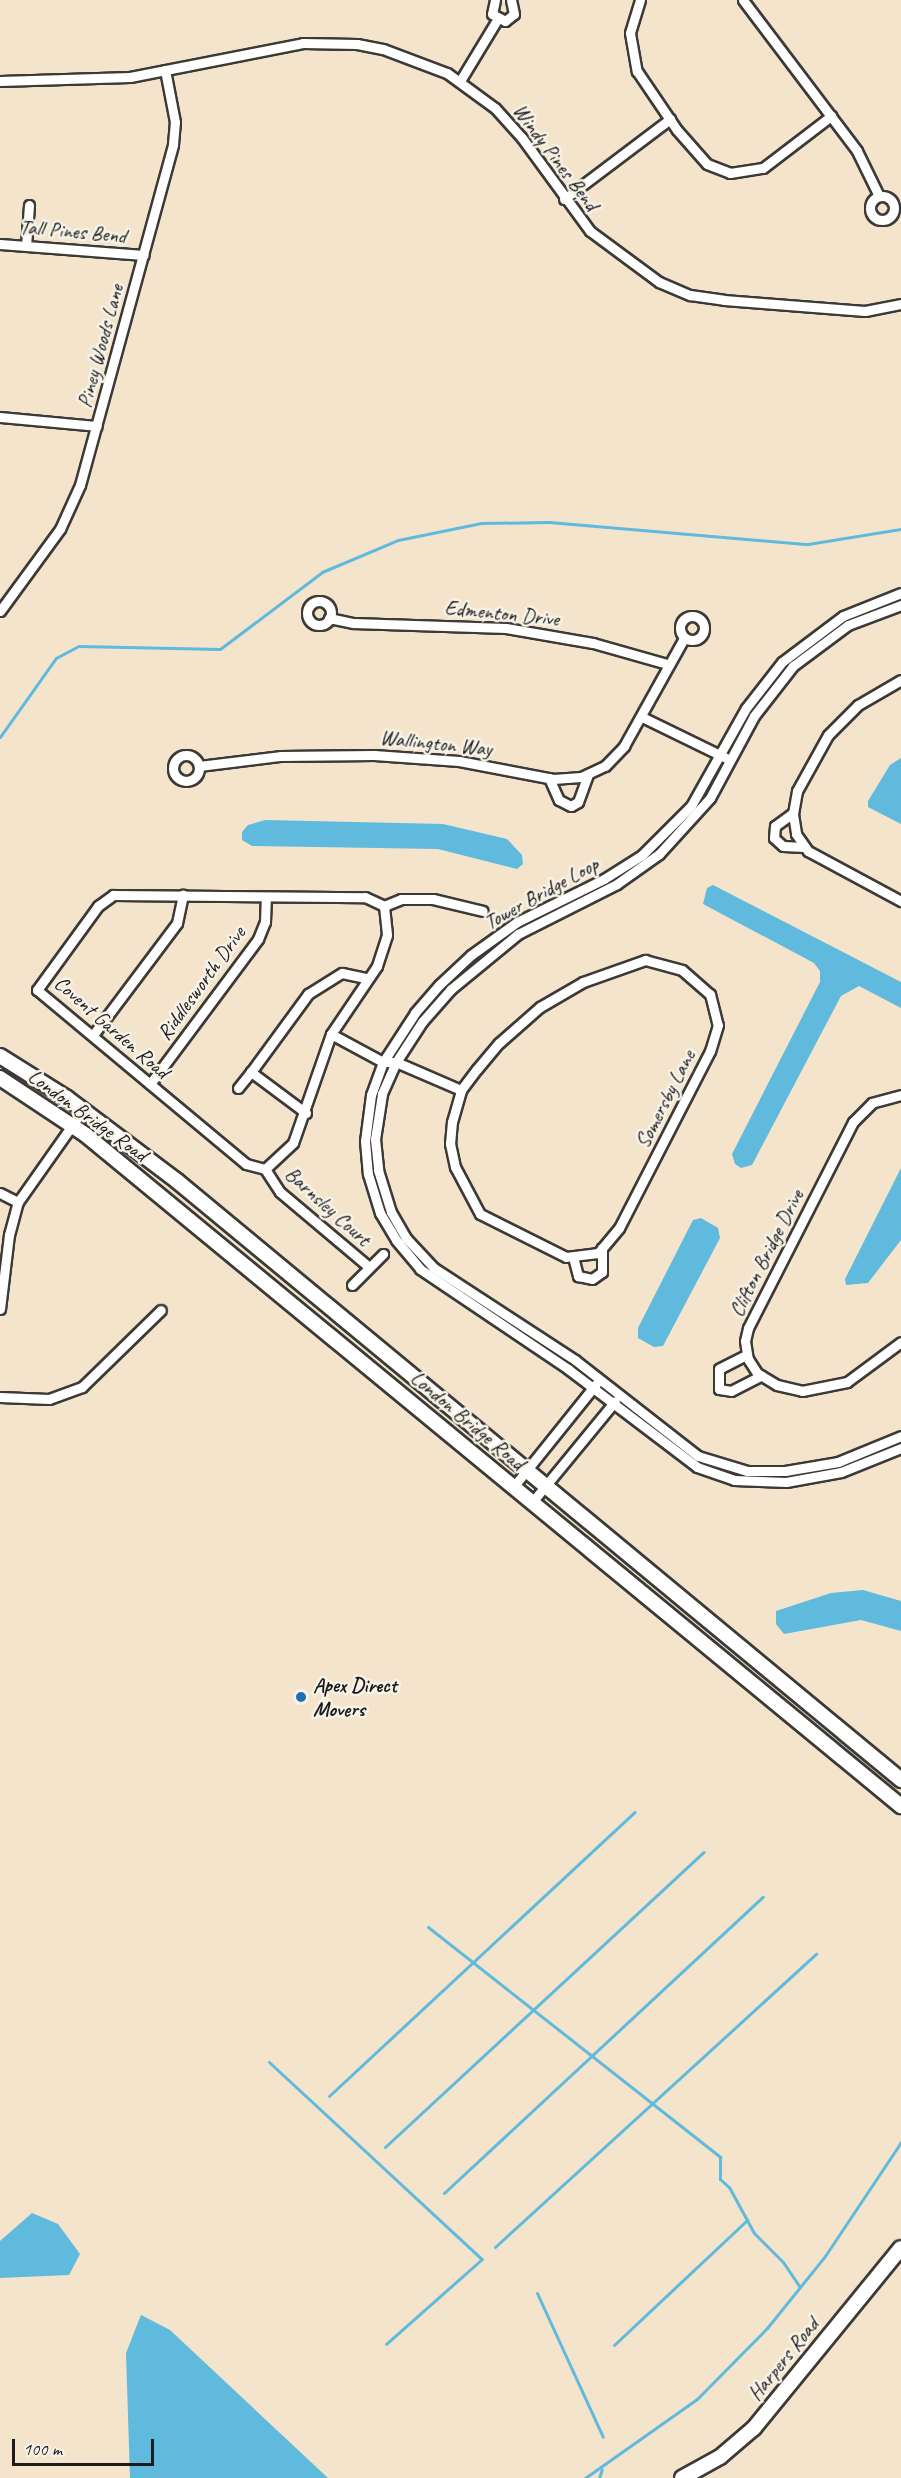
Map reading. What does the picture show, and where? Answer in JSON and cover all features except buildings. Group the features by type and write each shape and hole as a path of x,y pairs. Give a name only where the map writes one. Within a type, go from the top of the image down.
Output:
{"main road":[{"name":"London Bridge Road","path":"0,1056 83,1110 177,1181 901,1780"},
{"name":"London Bridge Road","path":"0,1078 73,1125 901,1806"},
{"name":"Harpers Road","path":"682,2478 720,2457 754,2428 901,2248"}],"street":[{"path":"495,0 491,10 497,20"},
{"path":"460,81 497,20 512,17 515,10 511,0"},
{"path":"640,0 632,19 632,59 641,78 670,119 707,164 741,173 774,161 831,116"},
{"path":"743,0 861,157 879,196"},
{"name":"Windy Pines Bend","path":"0,81 130,77 274,48 331,42 406,56 460,81 511,124 564,199 607,247 659,282 690,295 856,310 901,304"},
{"name":"Piney Woods Lane","path":"0,611 3,600 60,529 80,485 175,134 165,70"},
{"path":"564,199 670,119"},
{"path":"26,246 29,205"},
{"name":"Tall Pines Bend","path":"0,244 144,255"},
{"path":"0,417 97,426"},
{"name":"Tower Bridge Loop","path":"901,593 843,616 799,646 753,699 691,806 661,839 620,869 535,911 471,955 415,1013 383,1062 368,1109 366,1158 375,1201 396,1240 438,1284 592,1388 680,1457 734,1480 771,1483 826,1476 869,1463 901,1448"},
{"name":"Tower Bridge Loop","path":"901,605 848,625 793,666 760,706 700,812 659,854 624,880 539,922 485,958 435,1006 396,1062 382,1094 375,1139 381,1186 398,1226 434,1268 599,1379 698,1456 747,1471 821,1466 871,1451 901,1437"},
{"name":"Edmenton Drive","path":"329,618 353,623 506,628 593,643 667,664"},
{"name":"Wallington Way","path":"199,766 281,756 374,755 459,761 549,778 588,774 615,757 642,717 667,664 684,638"},
{"path":"901,680 858,705 828,735 797,792 793,813 796,834 804,847 819,859 901,901"},
{"path":"642,717 731,760"},
{"path":"549,778 559,800 571,806 578,802 588,774"},
{"path":"793,813 775,826 774,838 783,846 804,847"},
{"name":"Covent Garden Road","path":"265,1169 246,1164 37,990 98,906 112,895 365,897 384,906"},
{"path":"93,1035 177,922 183,895"},
{"name":"Riddlesworth Drive","path":"150,1084 258,939 265,922 266,897"},
{"path":"265,1169 293,1143 306,1113 320,1059 331,1034 383,951 387,935 384,906 401,898 433,899 483,910"},
{"name":"Somersby Lane","path":"573,1257 554,1252 480,1214 467,1195 450,1144 461,1090 499,1043 540,1007 583,982 625,965 645,960 664,962 682,970 710,994 718,1025 710,1051 619,1228 602,1248"},
{"path":"238,1088 308,994 342,973 365,978"},
{"path":"331,1034 383,1062 396,1062 461,1090"},
{"path":"251,1072 306,1113"},
{"name":"Clifton Bridge Drive","path":"747,1355 748,1328 853,1122 872,1103 901,1095"},
{"path":"0,1309 9,1235 18,1202 32,1177 83,1110"},
{"name":"Barnsley Court","path":"265,1169 280,1192 369,1267"},
{"path":"0,1193 18,1202"},
{"path":"602,1248 602,1272 592,1279 578,1276 573,1257 598,1253 602,1248"},
{"name":"Barnsley Court","path":"352,1285 383,1254"},
{"path":"0,1397 50,1399 82,1387 161,1310"},
{"path":"761,1376 731,1391 719,1389 719,1369 747,1355 761,1376 788,1388 830,1388 847,1382 901,1342"},
{"path":"514,1486 599,1379"},
{"path":"532,1501 619,1396"}],"water":[{"path":"901,758 901,824 868,807 868,801 890,765"},
{"path":"265,820 443,824 507,839 522,855 523,864 517,869 438,849 252,846 242,840 242,832 248,825"},
{"path":"713,885 901,982 901,1008 859,986 841,996 752,1165 741,1168 735,1164 732,1154 820,982 820,971 814,963 703,904 707,888"},
{"path":"901,1168 901,1240 868,1283 846,1285 845,1279"},
{"path":"701,1218 718,1228 720,1238 663,1346 654,1347 638,1338 638,1328 693,1220"},
{"path":"863,1590 901,1601 901,1631 861,1620 784,1634 776,1624 776,1611 831,1593"},
{"path":"32,2213 58,2224 80,2254 69,2275 0,2278 0,2241"},
{"path":"141,2315 170,2330 328,2478 130,2478 126,2353"}],"waterway":[{"path":"0,737 56,658 79,646 220,649 322,572 398,540 481,523 549,522 808,544 901,529"},
{"path":"329,2096 635,1812"},
{"path":"385,2147 704,1852"},
{"path":"444,2193 763,1897"},
{"path":"428,1927 720,2157 720,2179 729,2187 754,2233 783,2262 800,2287"},
{"path":"495,2247 816,1954"},
{"path":"269,2062 482,2259 386,2344"},
{"path":"585,2478 697,2399 767,2328 825,2256 901,2142"},
{"path":"614,2345 747,2220"},
{"path":"537,2293 603,2437"},
{"path":"599,2478 602,2469"}],"place":[{"name":"Apex Direct Movers","path":"301,1697"}]}
